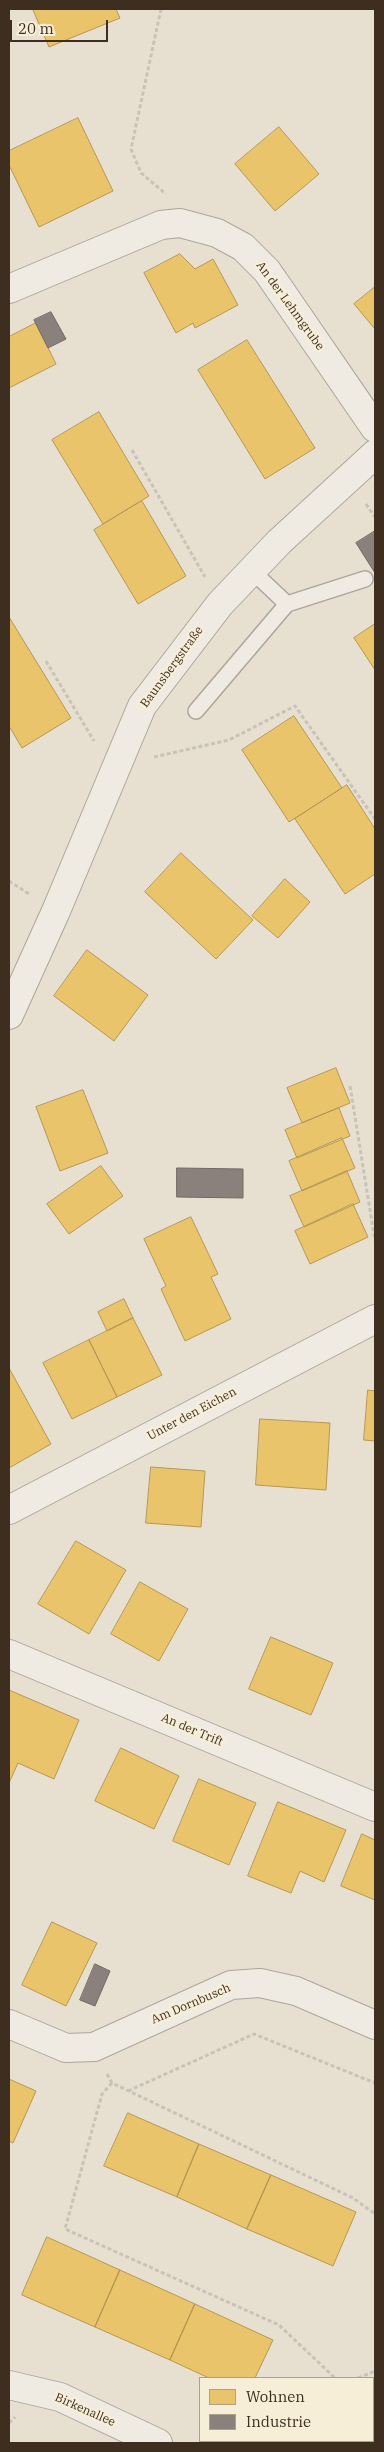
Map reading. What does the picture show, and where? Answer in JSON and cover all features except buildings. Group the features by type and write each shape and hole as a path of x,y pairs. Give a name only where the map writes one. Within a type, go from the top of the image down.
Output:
{"street":[{"name":"An der Lehmgrube","path":"9,289 160,225 180,223 217,233 243,247 267,270 375,428"},
{"name":"Baunsbergstraße","path":"9,1015 56,911 142,706 220,604 251,570 375,454"},
{"name":"Unter den Eichen","path":"9,1510 375,1319"},
{"name":"An der Trift","path":"9,1654 375,1806"},
{"name":"Am Dornbusch","path":"9,2024 66,2048 94,2047 231,1985 260,1983 296,1991 375,2025"},
{"name":"Birkenallee","path":"9,2385 60,2397 158,2443"}],"lane":[{"path":"251,570 288,604"},
{"path":"196,711 288,604 365,579"}],"path":[{"path":"161,9 131,149 141,173 161,189 176,205 180,223"},
{"path":"132,450 220,604"},
{"path":"46,661 102,753 116,769"},
{"path":"126,744 155,758 229,740 295,706 375,819"},
{"path":"350,1086 375,1241"},
{"path":"370,1205 375,1204"},
{"path":"128,2091 254,2034 375,2083"},
{"path":"94,2047 112,2083 353,2198 375,2214"},
{"path":"112,2083 102,2094 65,2229 279,2325 335,2377"},
{"path":"360,2377 375,2371"},
{"path":"9,2423 14,2419"}]}
